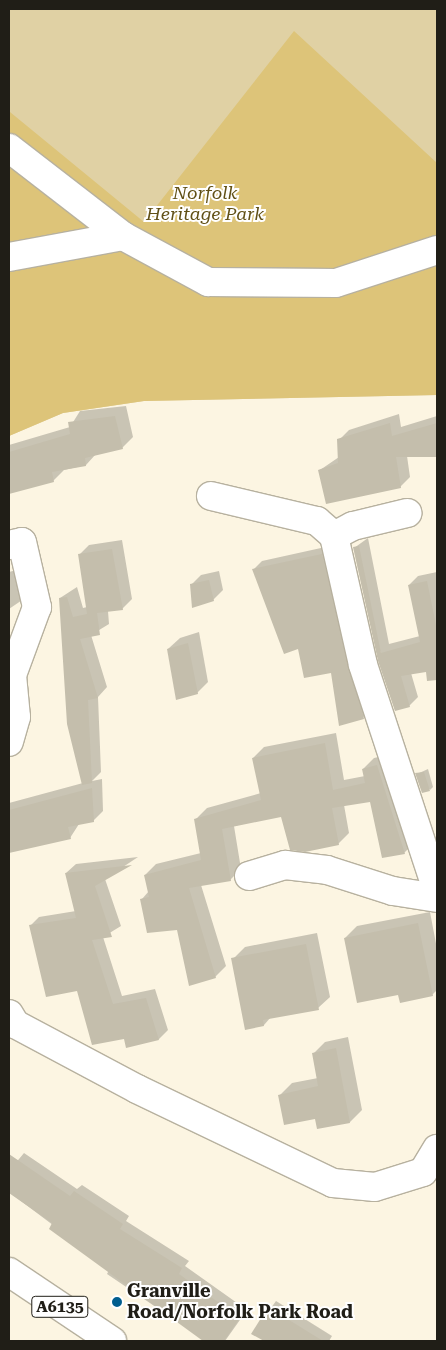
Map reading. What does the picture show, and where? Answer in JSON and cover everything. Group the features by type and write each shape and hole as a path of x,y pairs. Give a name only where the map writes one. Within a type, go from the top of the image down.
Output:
{"main road":[{"path":"9,148 123,236 208,282 336,283 437,250"},
{"path":"9,257 123,236"},
{"path":"211,496 317,521 334,536 363,664 437,890"},
{"path":"334,536 353,526 407,513"},
{"path":"9,545 22,542 37,607 12,675 16,717 9,742"},
{"path":"249,876 284,865 301,867 437,898"},
{"path":"9,1014 15,1024 137,1089 333,1183 375,1186 432,1170"},
{"name":"A6135","path":"9,1272 112,1341"}],"green space":[{"name":"Norfolk Heritage Park","path":"9,9 437,9 437,395 144,401 63,413 9,436"},
{"name":"Norfolk Heritage Park","path":"294,31 437,163 437,395 144,401 63,413 9,436 9,105 10,112 144,222"}],"building":[{"path":"115,416 123,449 85,458 86,466 52,472 54,482 9,494 9,452 70,434 68,422"},
{"path":"390,423 392,436 437,423 437,457 396,457 401,488 326,504 318,470 338,463 337,439"},
{"path":"359,546 381,653 420,642 408,585 427,581 437,630 437,680 427,681 426,672 401,676 410,707 395,711 378,661 353,547"},
{"path":"112,549 123,610 97,613 100,635 80,639 98,698 88,700 92,783 82,785 67,724 59,598 67,597 73,617 87,614 78,554"},
{"path":"322,554 364,719 339,726 331,673 304,678 298,649 284,654 252,569"},
{"path":"209,580 214,601 192,608 190,584"},
{"path":"188,643 198,694 176,700 167,649"},
{"path":"325,743 333,790 365,783 362,769 377,765 405,854 382,858 370,802 332,808 339,845 305,852 290,850 281,817 222,829 231,881 189,888 216,978 189,986 177,930 147,933 140,899 149,897 144,875 201,860 194,819 261,800 252,758"},
{"path":"424,772 430,791 422,793 415,773"},
{"path":"92,788 94,822 68,827 71,839 9,853 9,810"},
{"path":"132,865 95,886 112,937 92,940 113,1004 146,998 159,1040 126,1048 124,1039 92,1045 77,991 46,997 29,925 76,918 65,873"},
{"path":"418,923 433,996 400,1003 398,995 357,1003 344,938"},
{"path":"306,944 319,1010 263,1020 264,1026 245,1030 231,958"},
{"path":"336,1048 350,1123 317,1129 315,1119 284,1125 278,1095 318,1086 312,1053"},
{"path":"9,1154 70,1196 74,1191 123,1224 120,1229 182,1268 179,1274 240,1318 224,1341 203,1341 49,1229 52,1223 9,1193"},
{"path":"268,1307 323,1341 264,1341 251,1334"}],"place":[{"name":"Granville Road/Norfolk Park Road","path":"117,1302"}]}
